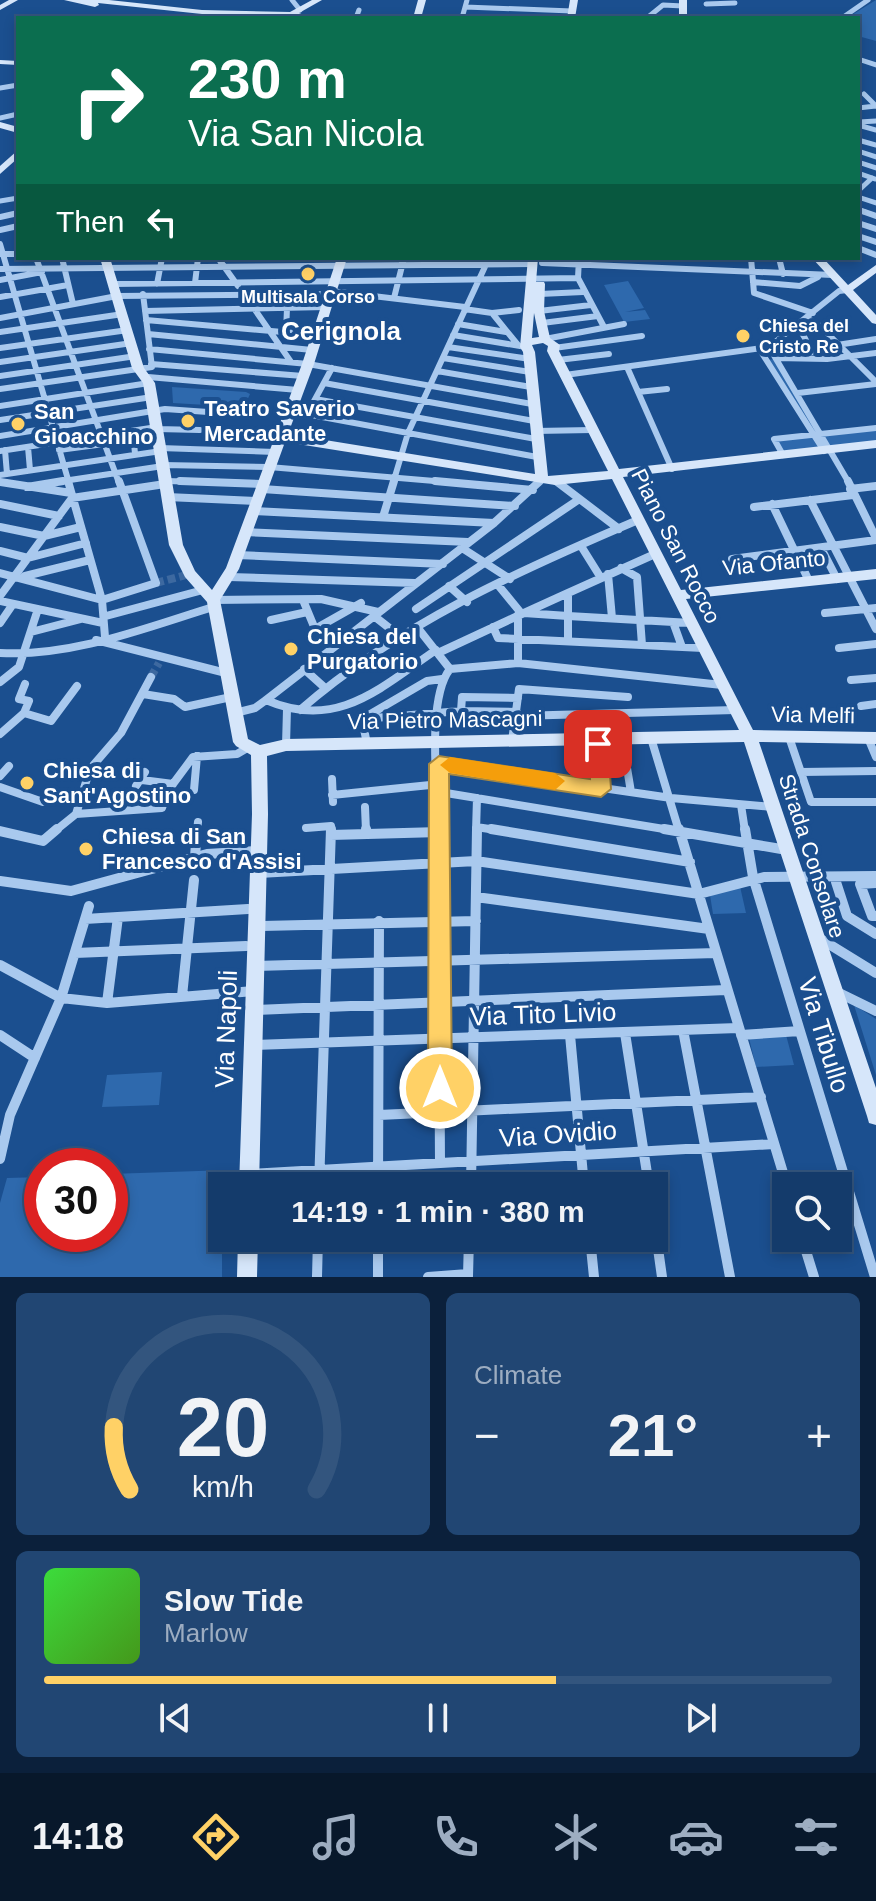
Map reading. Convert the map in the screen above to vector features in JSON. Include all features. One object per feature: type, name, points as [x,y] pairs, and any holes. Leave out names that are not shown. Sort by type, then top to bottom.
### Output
[{"type":"street","points":[[0,8],[13,0]]},
{"type":"street","points":[[68,0],[229,13],[296,12],[303,16]]},
{"type":"street","points":[[87,0],[229,13]]},
{"type":"street","points":[[292,0],[296,12]]},
{"type":"street","points":[[286,16],[318,0]]},
{"type":"street","points":[[463,16],[467,0]]},
{"type":"street","points":[[519,9],[521,0]]},
{"type":"street","points":[[465,7],[571,14],[574,0]]},
{"type":"street","points":[[845,16],[868,0]]},
{"type":"street","points":[[649,16],[663,5],[684,2]]},
{"type":"street","points":[[717,2],[722,11]]},
{"type":"street","points":[[706,4],[735,3]]},
{"type":"street","points":[[357,16],[359,10]]},
{"type":"street","points":[[860,108],[876,106],[864,94]]},
{"type":"street","points":[[860,191],[876,203]]},
{"type":"street","points":[[0,244],[4,269],[46,399],[102,600],[104,620],[101,639]]},
{"type":"street","points":[[0,573],[102,600],[156,583],[37,260]]},
{"type":"street","points":[[62,260],[73,304]]},
{"type":"street","points":[[157,284],[162,260]]},
{"type":"street","points":[[195,283],[198,260]]},
{"type":"street","points":[[219,260],[303,377]]},
{"type":"street","points":[[690,260],[690,269]]},
{"type":"street","points":[[751,260],[754,293],[810,315],[838,344],[872,371],[876,383],[798,393]]},
{"type":"street","points":[[780,260],[783,274]]},
{"type":"street","points":[[819,260],[875,318]]},
{"type":"street","points":[[4,269],[42,270],[107,263],[224,267],[295,262],[449,265],[488,261],[579,261],[833,275]]},
{"type":"street","points":[[383,517],[408,433],[488,261]]},
{"type":"street","points":[[538,261],[527,353],[537,457],[549,480],[619,529]]},
{"type":"street","points":[[579,261],[578,278],[607,341]]},
{"type":"street","points":[[1,654],[23,655],[101,639],[206,597],[229,577],[303,377],[341,262]]},
{"type":"street","points":[[394,298],[403,262]]},
{"type":"street","points":[[107,263],[135,355],[148,380],[176,545],[188,575],[206,597],[241,742],[254,749]]},
{"type":"street","points":[[565,375],[769,347],[839,291],[847,290],[876,269]]},
{"type":"street","points":[[0,280],[42,270]]},
{"type":"street","points":[[753,282],[800,286],[819,276]]},
{"type":"street","points":[[0,318],[117,296],[244,295],[332,289],[398,280],[578,278]]},
{"type":"street","points":[[536,279],[545,339]]},
{"type":"street","points":[[113,284],[235,283],[332,289],[492,313],[519,310]]},
{"type":"street","points":[[142,284],[151,364]]},
{"type":"street","points":[[0,297],[68,285]]},
{"type":"street","points":[[540,294],[583,292]]},
{"type":"street","points":[[540,317],[591,305]]},
{"type":"street","points":[[145,311],[326,307]]},
{"type":"street","points":[[286,332],[287,308]]},
{"type":"street","points":[[492,313],[527,353]]},
{"type":"street","points":[[0,332],[123,314]]},
{"type":"street","points":[[540,317],[598,316]]},
{"type":"street","points":[[146,320],[317,335]]},
{"type":"street","points":[[458,324],[507,333]]},
{"type":"street","points":[[443,358],[527,353],[545,339],[624,324]]},
{"type":"street","points":[[798,325],[816,360]]},
{"type":"street","points":[[0,348],[128,330]]},
{"type":"street","points":[[148,334],[312,350]]},
{"type":"street","points":[[453,335],[527,353]]},
{"type":"street","points":[[448,347],[542,355],[642,336]]},
{"type":"street","name":"Piano San Rocco","points":[[545,339],[555,353],[749,736]]},
{"type":"street","points":[[811,349],[876,339]]},
{"type":"street","points":[[769,347],[798,393],[818,434]]},
{"type":"street","points":[[149,349],[291,362]]},
{"type":"street","points":[[732,559],[876,539],[828,450],[760,350]]},
{"type":"street","points":[[0,362],[71,352],[135,355],[152,367],[151,364]]},
{"type":"street","points":[[555,353],[609,354]]},
{"type":"street","points":[[776,358],[816,360],[876,353]]},
{"type":"street","points":[[0,376],[135,355]]},
{"type":"street","points":[[0,389],[80,377],[135,355]]},
{"type":"street","points":[[151,364],[303,377]]},
{"type":"street","name":"Piano San Rocco","points":[[627,367],[672,469]]},
{"type":"street","points":[[307,414],[332,368]]},
{"type":"street","points":[[0,406],[148,380],[303,377],[332,368],[532,404]]},
{"type":"street","points":[[437,371],[531,387]]},
{"type":"street","points":[[324,383],[423,401],[535,430]]},
{"type":"street","points":[[638,392],[667,389]]},
{"type":"street","points":[[0,419],[152,397]]},
{"type":"street","points":[[315,399],[416,417],[535,430],[592,430]]},
{"type":"street","points":[[0,436],[154,411],[208,412]]},
{"type":"street","points":[[290,411],[537,457]]},
{"type":"street","points":[[200,430],[157,428],[103,440],[3,451],[3,475],[160,449],[275,452]]},
{"type":"street","points":[[783,455],[774,439],[876,428]]},
{"type":"street","points":[[133,431],[135,454]]},
{"type":"street","points":[[280,437],[549,480],[616,476],[876,444]]},
{"type":"street","points":[[28,447],[30,470]]},
{"type":"street","points":[[27,487],[163,465],[269,467],[534,490]]},
{"type":"street","points":[[143,694],[174,699],[185,707],[233,705],[255,708],[549,480]]},
{"type":"street","points":[[0,482],[72,496],[166,487],[259,496],[383,517],[494,523]]},
{"type":"street","points":[[754,507],[810,500],[876,486]]},
{"type":"street","points":[[166,487],[259,496],[389,498],[515,506]]},
{"type":"street","points":[[72,496],[28,558],[19,576],[0,598],[13,604],[81,619],[104,620],[206,597],[361,603],[402,638]]},
{"type":"street","points":[[416,609],[578,500]]},
{"type":"street","points":[[810,500],[834,546],[843,578]]},
{"type":"street","points":[[0,504],[58,517],[77,514]]},
{"type":"street","points":[[772,504],[809,581]]},
{"type":"street","points":[[300,710],[324,687],[417,627],[510,579],[638,520]]},
{"type":"street","points":[[0,527],[44,536],[81,527]]},
{"type":"street","points":[[245,532],[466,545],[510,579]]},
{"type":"street","points":[[0,551],[28,558],[86,543]]},
{"type":"street","points":[[581,546],[604,576],[612,618]]},
{"type":"street","points":[[821,548],[866,609],[876,629]]},
{"type":"street","points":[[266,700],[287,709],[315,714],[339,711],[437,651],[655,554]]},
{"type":"street","points":[[237,555],[443,564]]},
{"type":"street","points":[[19,576],[90,560]]},
{"type":"street","points":[[621,568],[637,577],[642,645]]},
{"type":"street","name":"Via Ofanto","points":[[676,595],[876,574]]},
{"type":"street","points":[[229,577],[416,583]]},
{"type":"street","points":[[498,585],[520,614],[518,663]]},
{"type":"street","points":[[449,586],[467,602]]},
{"type":"street","points":[[568,593],[568,641]]},
{"type":"street","points":[[303,600],[311,626],[320,629],[361,603]]},
{"type":"street","points":[[0,623],[13,604]]},
{"type":"street","points":[[825,613],[876,608]]},
{"type":"street","points":[[0,682],[19,667],[38,609]]},
{"type":"street","points":[[271,620],[307,612]]},
{"type":"street","points":[[520,614],[691,623]]},
{"type":"street","points":[[31,632],[79,622],[81,619]]},
{"type":"street","points":[[673,622],[682,647]]},
{"type":"street","points":[[417,627],[450,669]]},
{"type":"street","points":[[493,627],[498,638],[703,648]]},
{"type":"street","points":[[101,639],[160,661],[226,673]]},
{"type":"street","points":[[839,648],[876,644]]},
{"type":"street","points":[[440,1163],[440,788],[437,712],[442,679],[450,669],[518,663],[722,685]]},
{"type":"street","points":[[304,669],[324,687]]},
{"type":"street","points":[[0,831],[43,841],[76,814],[90,769],[121,733],[151,677]]},
{"type":"street","points":[[851,680],[876,678]]},
{"type":"street","points":[[362,719],[427,681],[442,679]]},
{"type":"street","points":[[0,734],[29,701],[19,699],[25,684]]},
{"type":"street","points":[[25,709],[51,721],[77,686]]},
{"type":"street","points":[[461,711],[462,697],[518,693],[628,697]]},
{"type":"street","points":[[512,741],[518,693]]},
{"type":"street","points":[[861,706],[876,704]]},
{"type":"street","points":[[286,745],[287,709]]},
{"type":"street","points":[[362,719],[461,711],[517,714],[735,710]]},
{"type":"street","points":[[362,719],[367,744]]},
{"type":"street","name":"Via Pietro Mascagni","points":[[254,749],[286,745],[749,736]]},
{"type":"street","name":"Via Melfi","points":[[749,736],[872,738]]},
{"type":"street","name":"Strada Consolare","points":[[749,736],[872,1095],[876,1116]]},
{"type":"street","points":[[789,737],[811,802],[876,802]]},
{"type":"street","points":[[651,738],[783,1172]]},
{"type":"street","points":[[872,738],[876,757]]},
{"type":"street","points":[[598,744],[601,789]]},
{"type":"street","points":[[623,744],[631,792]]},
{"type":"street","points":[[76,814],[146,812],[162,808],[168,783],[200,756],[237,754],[254,749]]},
{"type":"street","name":"Via Napoli","points":[[250,1172],[260,814],[254,749]]},
{"type":"street","points":[[194,790],[200,756]]},
{"type":"street","points":[[439,764],[601,789],[772,807]]},
{"type":"street","points":[[0,776],[9,766]]},
{"type":"street","points":[[801,772],[876,771]]},
{"type":"street","points":[[141,779],[168,783]]},
{"type":"street","points":[[332,779],[332,799],[440,788],[477,798],[787,850]]},
{"type":"street","points":[[0,787],[43,802]]},
{"type":"street","points":[[471,1172],[477,798]]},
{"type":"street","name":"Via Tibullo","points":[[741,805],[745,844],[753,877],[875,1277]]},
{"type":"street","points":[[365,807],[366,834]]},
{"type":"street","points":[[195,857],[198,822]]},
{"type":"street","points":[[476,827],[690,862]]},
{"type":"street","points":[[306,828],[366,834],[440,832]]},
{"type":"street","points":[[320,1172],[331,830]]},
{"type":"street","points":[[0,881],[71,891],[195,857],[259,851]]},
{"type":"street","points":[[258,873],[476,861],[699,894],[719,884],[753,877],[795,875],[874,879]]},
{"type":"street","points":[[874,879],[860,884],[872,916],[876,916]]},
{"type":"street","points":[[182,996],[194,880]]},
{"type":"street","points":[[836,882],[847,916],[876,934]]},
{"type":"street","points":[[476,897],[709,929]]},
{"type":"street","points":[[0,1159],[5,1111],[35,1058],[61,998],[89,906]]},
{"type":"street","points":[[85,919],[248,909]]},
{"type":"street","points":[[107,1003],[118,917]]},
{"type":"street","points":[[378,1172],[379,921]]},
{"type":"street","points":[[262,926],[476,921]]},
{"type":"street","points":[[816,936],[876,973]]},
{"type":"street","points":[[75,953],[246,946]]},
{"type":"street","points":[[255,966],[716,953]]},
{"type":"street","points":[[0,965],[61,998],[107,1003],[255,991]]},
{"type":"street","points":[[254,1010],[726,990]]},
{"type":"street","points":[[834,990],[876,1011]]},
{"type":"street","points":[[683,1030],[730,1277]]},
{"type":"street","name":"Via Tito Livio","points":[[253,1045],[683,1030],[800,1031]]},
{"type":"street","points":[[625,1033],[647,1172]]},
{"type":"street","points":[[0,1035],[35,1058]]},
{"type":"street","points":[[570,1035],[579,1106],[583,1172]]},
{"type":"street","points":[[379,1115],[761,1097]]},
{"type":"street","name":"Via Ovidio","points":[[301,1172],[774,1144]]},
{"type":"street","points":[[247,1277],[248,1252]]},
{"type":"street","points":[[317,1277],[318,1252]]},
{"type":"street","points":[[378,1252],[378,1277]]},
{"type":"street","points":[[428,1277],[468,1275],[469,1252]]},
{"type":"street","points":[[591,1252],[594,1277]]},
{"type":"street","points":[[658,1252],[662,1277]]},
{"type":"street","points":[[806,1252],[814,1277]]},
{"type":"shaded area","points":[[876,0],[876,41],[860,37],[860,16],[850,16]]},
{"type":"shaded area","points":[[628,281],[644,308],[625,312],[645,310],[650,319],[624,322],[604,285]]},
{"type":"shaded area","points":[[776,359],[822,433],[876,428],[876,444],[783,455],[774,439],[813,435],[766,360]]},
{"type":"shaded area","points":[[172,387],[250,394],[245,405],[240,407],[173,403]]},
{"type":"shaded area","points":[[739,882],[746,913],[713,914],[710,895]]},
{"type":"shaded area","points":[[854,1005],[876,1019],[876,1075]]},
{"type":"shaded area","points":[[786,1035],[794,1065],[756,1067],[749,1038]]},
{"type":"shaded area","points":[[162,1072],[159,1105],[102,1107],[107,1075]]},
{"type":"shaded area","points":[[228,1170],[208,1172],[208,1252],[222,1252],[222,1277],[0,1277],[0,1203],[7,1178],[24,1178],[24,1252],[128,1252],[128,1173]]},
{"type":"tunnel","points":[[156,583],[186,575]]},
{"type":"tunnel","points":[[151,677],[159,663]]},
{"type":"slow traffic","points":[[450,765],[555,781]]},
{"type":"place","name":"Multisala Corso","points":[[308,274]]},
{"type":"place","name":"Chiesa del Cristo Re","points":[[743,336]]},
{"type":"place","name":"Teatro Saverio Mercadante","points":[[188,421]]},
{"type":"place","name":"San Gioacchino","points":[[18,424]]},
{"type":"place","name":"Chiesa del Purgatorio","points":[[291,649]]},
{"type":"place","name":"Chiesa di Sant'Agostino","points":[[27,783]]},
{"type":"place","name":"Chiesa di San Francesco d'Assisi","points":[[86,849]]},
{"type":"district","name":"Cerignola","points":[[341,331]]},
{"type":"route","points":[[440,1088],[439,764],[601,789],[598,744]]}]
